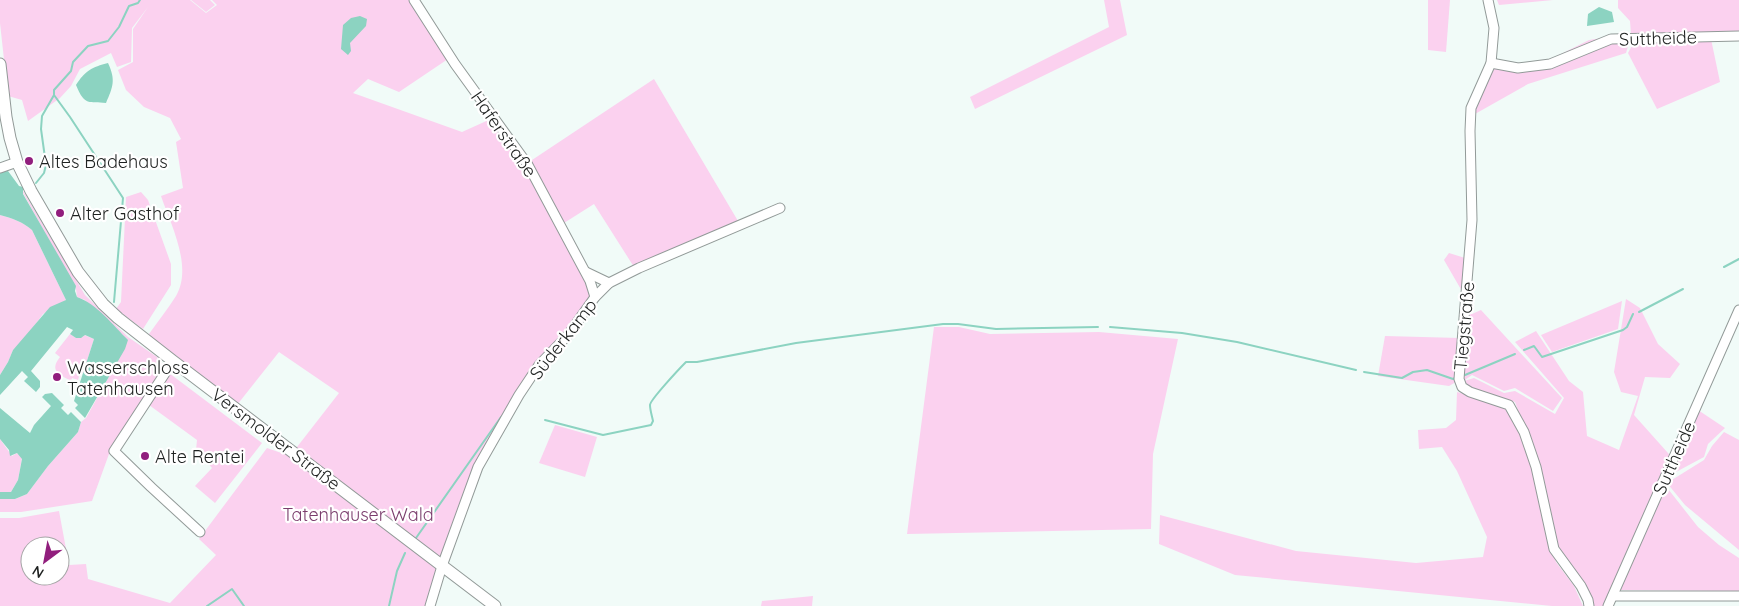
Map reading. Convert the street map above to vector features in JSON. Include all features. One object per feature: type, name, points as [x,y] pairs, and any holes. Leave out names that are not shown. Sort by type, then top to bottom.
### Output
[{"type":"main road","name":"Versmolder Straße","points":[[0,64],[6,117],[17,162],[49,223],[89,288],[118,318],[495,606]]},
{"type":"street","name":"Haferstraße","points":[[414,0],[455,64],[528,165],[586,272],[595,297]]},
{"type":"street","name":"Tiegstraße","points":[[1488,0],[1494,28],[1491,63],[1472,108],[1470,131],[1472,220],[1459,379],[1462,387],[1470,392],[1510,404],[1524,432],[1536,467],[1554,549],[1581,586],[1589,606]]},
{"type":"street","name":"Suttheide","points":[[1491,63],[1518,68],[1550,64],[1611,39],[1739,36]]},
{"type":"street","points":[[0,168],[17,162]]},
{"type":"street","name":"Süderkamp","points":[[430,606],[442,566],[478,467],[539,365],[568,335],[595,297],[609,283],[682,248],[780,208]]},
{"type":"street","points":[[586,272],[609,283]]},
{"type":"street","name":"Suttheide","points":[[1608,606],[1739,310]]},
{"type":"street","points":[[173,361],[114,451],[200,532]]},
{"type":"street","points":[[1613,596],[1739,596]]},
{"type":"green space","name":"Tatenhauser Wald","points":[[0,0],[190,0],[206,13],[217,5],[212,0],[410,0],[448,59],[399,92],[368,79],[353,93],[462,132],[493,118],[528,174],[576,264],[585,276],[590,298],[565,335],[512,401],[443,555],[438,557],[435,565],[437,571],[426,606],[0,606],[0,518],[19,518],[59,511],[64,536],[20,536],[20,586],[70,586],[70,565],[86,564],[88,579],[170,603],[216,555],[199,539],[267,448],[290,456],[339,393],[279,352],[237,405],[149,334],[170,306],[181,285],[182,272],[179,246],[161,196],[183,188],[176,142],[181,139],[170,118],[144,107],[126,90],[118,70],[133,62],[133,29],[148,7],[132,28],[131,62],[117,67],[111,53],[80,69],[71,86],[60,98],[28,121],[22,100],[8,96],[0,23]]},
{"type":"green space","points":[[191,0],[210,0],[215,5],[206,12]]},
{"type":"green space","points":[[1104,0],[1120,0],[1127,35],[975,109],[970,97],[1109,27]]},
{"type":"green space","points":[[1428,0],[1450,0],[1446,52],[1428,50]]},
{"type":"green space","points":[[1497,0],[1553,0],[1499,5]]},
{"type":"green space","points":[[1618,0],[1739,0],[1739,32],[1631,35],[1630,21],[1618,8]]},
{"type":"green space","points":[[1629,34],[1626,53],[1528,84],[1475,114],[1477,103],[1495,66],[1543,63],[1589,40]]},
{"type":"green space","points":[[1711,39],[1720,82],[1657,109],[1628,53],[1634,42]]},
{"type":"green space","points":[[654,79],[738,221],[634,267],[594,204],[564,223],[529,162]]},
{"type":"green space","points":[[23,191],[85,295],[128,337],[157,357],[165,367],[109,454],[92,501],[21,512],[0,512],[0,499],[15,499],[27,494],[48,466],[78,432],[81,422],[86,418],[117,362],[85,300],[77,297],[76,289]]},
{"type":"green space","points":[[141,192],[148,200],[171,264],[171,285],[143,329],[116,309],[121,302],[126,197]]},
{"type":"green space","points":[[0,215],[9,217],[32,230],[66,300],[43,314],[27,336],[13,350],[0,375]]},
{"type":"green space","points":[[1449,253],[1465,258],[1463,284],[1474,312],[1444,260]]},
{"type":"green space","points":[[1626,299],[1640,308],[1658,344],[1680,364],[1670,378],[1645,377],[1634,415],[1676,462],[1698,410],[1725,428],[1708,444],[1704,457],[1661,480],[1698,527],[1719,545],[1739,558],[1739,591],[1615,590],[1607,606],[1590,606],[1560,559],[1538,466],[1515,402],[1472,389],[1464,381],[1474,378],[1504,393],[1515,391],[1555,414],[1564,398],[1515,342],[1536,331],[1569,381],[1583,392],[1587,436],[1619,450],[1638,396],[1621,392],[1614,372]]},
{"type":"green space","points":[[1622,301],[1618,329],[1552,352],[1541,335]]},
{"type":"green space","points":[[1467,305],[1472,314],[1481,310],[1562,398],[1553,411],[1515,388],[1504,391],[1472,375],[1465,380],[1462,368]]},
{"type":"green space","points":[[934,327],[959,327],[990,334],[1099,332],[1178,339],[1153,454],[1151,529],[907,534]]},
{"type":"green space","points":[[70,334],[76,338],[83,337],[84,335],[94,339],[83,373],[80,373],[78,380],[72,378],[71,381],[55,369],[60,357],[55,353]]},
{"type":"green space","points":[[1385,336],[1460,338],[1456,382],[1449,386],[1378,376]]},
{"type":"green space","points":[[169,373],[262,443],[215,503],[195,486],[212,468],[196,450],[197,440],[149,405]]},
{"type":"green space","points":[[1457,392],[1508,406],[1522,434],[1534,467],[1556,562],[1574,586],[1583,606],[1552,606],[1235,575],[1159,544],[1160,515],[1296,551],[1416,563],[1483,557],[1487,537],[1457,471],[1442,447],[1419,449],[1418,430],[1446,428],[1456,420]]},
{"type":"green space","points":[[555,425],[597,437],[585,477],[539,463]]},
{"type":"green space","points":[[1724,432],[1739,440],[1739,550],[1685,505],[1667,483],[1704,460],[1712,446]]},
{"type":"green space","points":[[0,439],[12,456],[17,453],[22,458],[18,480],[11,492],[0,492]]},
{"type":"green space","points":[[813,596],[812,606],[761,606],[762,601]]},
{"type":"shaded area","points":[[1599,7],[1612,12],[1614,22],[1587,26],[1588,14]]},
{"type":"shaded area","points":[[360,16],[367,19],[366,26],[350,43],[351,51],[348,55],[341,49],[343,25],[351,18]]},
{"type":"shaded area","points":[[108,63],[113,83],[106,103],[85,100],[76,85],[89,70]]},
{"type":"shaded area","points":[[8,171],[19,186],[23,187],[23,194],[76,286],[77,297],[98,310],[128,340],[125,349],[85,418],[75,408],[78,405],[74,401],[94,339],[85,335],[81,338],[76,338],[70,334],[73,330],[67,327],[31,371],[40,381],[40,387],[36,392],[24,381],[28,377],[22,371],[0,395],[0,375],[13,350],[50,307],[66,300],[32,230],[9,217],[0,215],[0,172]]},
{"type":"shaded area","points":[[52,393],[64,405],[61,408],[68,415],[71,412],[81,422],[78,432],[48,466],[27,494],[15,499],[0,499],[0,492],[11,492],[18,480],[22,459],[17,453],[10,456],[9,450],[0,439],[0,408],[30,433],[34,425],[51,406],[42,397],[45,394]]},
{"type":"waterway","points":[[36,183],[44,173],[46,165],[41,129],[42,116],[54,95],[54,90],[71,71],[73,62],[88,46],[108,41],[119,27],[129,6],[138,3],[140,0]]},
{"type":"waterway","points":[[54,95],[123,198],[114,302]]},
{"type":"waterway","points":[[1724,267],[1739,259]]},
{"type":"waterway","points":[[1639,312],[1683,289]]},
{"type":"waterway","points":[[1524,350],[1534,346],[1542,357],[1623,330],[1627,327],[1633,314]]},
{"type":"waterway","points":[[545,420],[603,435],[651,425],[653,421],[650,407],[651,402],[686,362],[697,362],[796,343],[943,324],[996,329],[1098,327]]},
{"type":"waterway","points":[[1110,327],[1182,333],[1237,342],[1356,370]]},
{"type":"waterway","points":[[1465,375],[1515,354]]},
{"type":"waterway","points":[[1364,372],[1402,378],[1413,372],[1427,370],[1453,379],[1455,378]]},
{"type":"waterway","points":[[416,538],[501,417]]},
{"type":"waterway","points":[[389,606],[397,571],[405,553]]},
{"type":"waterway","points":[[207,606],[232,589],[244,606]]},
{"type":"place","name":"Altes Badehaus","points":[[29,161]]},
{"type":"place","name":"Alter Gasthof","points":[[60,213]]},
{"type":"place","name":"Wasserschloss Tatenhausen","points":[[57,377]]},
{"type":"place","name":"Alte Rentei","points":[[145,456]]}]
